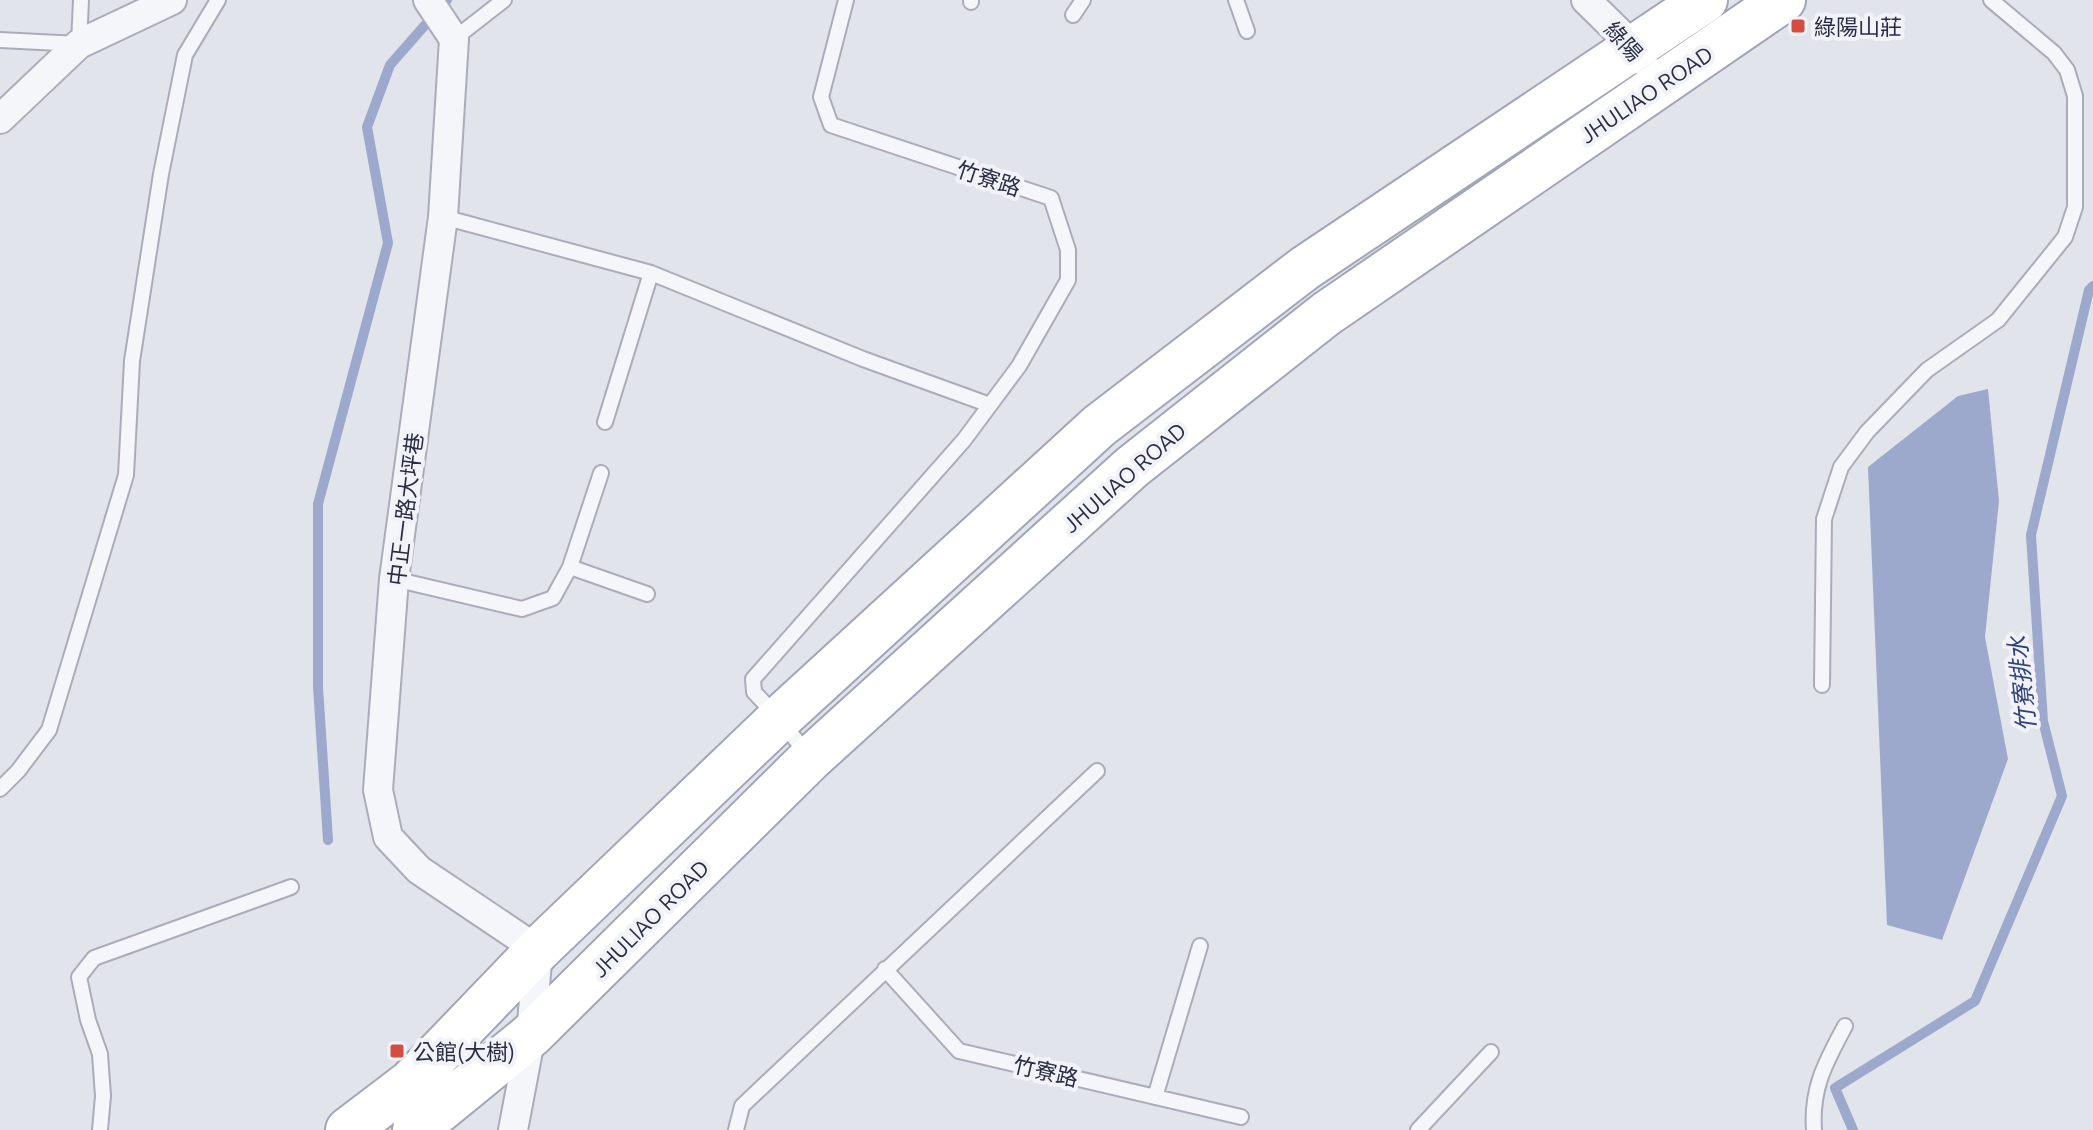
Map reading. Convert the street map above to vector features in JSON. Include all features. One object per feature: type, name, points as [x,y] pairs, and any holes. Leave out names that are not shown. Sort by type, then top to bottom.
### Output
[{"type":"main road","name":"JHULIAO ROAD","points":[[348,1130],[411,1082],[538,950],[779,719],[1099,426],[1305,268],[1705,0]]},
{"type":"main road","name":"JHULIAO ROAD","points":[[415,1130],[531,1035],[810,759],[1132,467],[1326,314],[1783,0]]},
{"type":"street","points":[[0,119],[79,44],[172,0]]},
{"type":"street","points":[[428,0],[454,39]]},
{"type":"street","name":"綠陽","points":[[1586,0],[1635,48],[1659,85]]},
{"type":"street","name":"中正一路大坪巷","points":[[454,39],[443,217],[394,579],[378,790],[388,837],[419,870],[538,950]]},
{"type":"street","points":[[513,1130],[531,1035],[538,950]]},
{"type":"lane","points":[[0,40],[79,44],[81,0]]},
{"type":"lane","points":[[0,789],[49,730],[126,475],[132,361],[161,174],[185,55],[218,0]]},
{"type":"lane","points":[[454,39],[504,0]]},
{"type":"lane","name":"竹寮路","points":[[810,759],[754,692],[753,679],[964,440],[1019,366],[1068,280],[1068,250],[1051,198],[831,125],[821,97],[846,0]]},
{"type":"lane","points":[[1073,15],[1083,0]]},
{"type":"lane","points":[[1236,0],[1247,31]]},
{"type":"lane","points":[[1822,685],[1824,519],[1841,467],[1867,432],[1927,370],[1998,320],[2065,237],[2075,207],[2075,96],[2067,70],[2054,53],[1991,0]]},
{"type":"lane","points":[[443,217],[651,273],[863,359],[990,405]]},
{"type":"lane","points":[[605,422],[651,273]]},
{"type":"lane","points":[[394,579],[522,609],[553,598],[570,567],[601,473]]},
{"type":"lane","points":[[570,567],[647,594]]},
{"type":"lane","points":[[736,1130],[742,1106],[1097,771]]},
{"type":"lane","points":[[100,1130],[103,1096],[100,1054],[88,1020],[79,977],[94,958],[291,887]]},
{"type":"lane","points":[[1155,1097],[1200,946]]},
{"type":"lane","name":"竹寮路","points":[[885,969],[959,1051],[1241,1117]]},
{"type":"lane","points":[[1814,1130],[1812,1108],[1818,1079],[1845,1026]]},
{"type":"lane","points":[[1418,1130],[1491,1052]]},
{"type":"water","points":[[1988,389],[1999,501],[1985,637],[2008,759],[1942,940],[1887,925],[1868,467],[1958,396]]},
{"type":"waterway","points":[[328,840],[318,687],[318,504],[388,243],[367,127],[390,65],[447,0]]},
{"type":"waterway","name":"竹寮排水","points":[[1853,1130],[1835,1088],[1975,1001],[2062,796],[2043,721],[2031,535],[2089,290],[2093,286]]},
{"type":"place","name":"綠陽山莊","points":[[1798,26]]},
{"type":"place","name":"公館(大樹)","points":[[397,1051]]}]
